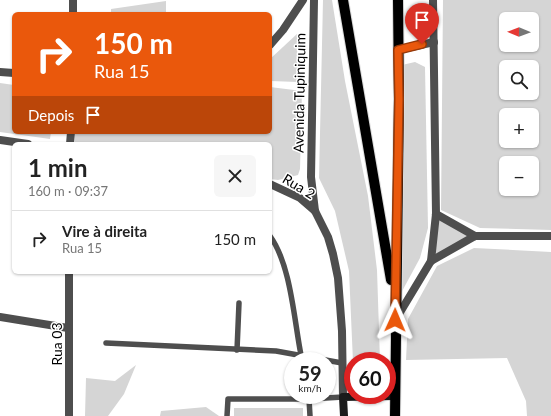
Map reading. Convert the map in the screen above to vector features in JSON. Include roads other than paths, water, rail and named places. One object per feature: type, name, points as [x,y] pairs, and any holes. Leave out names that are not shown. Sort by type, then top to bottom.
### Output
[{"type":"main road","points":[[343,0],[396,306]]},
{"type":"main road","points":[[395,352],[399,99],[398,0]]},
{"type":"main road","points":[[395,404],[395,416]]},
{"type":"street","points":[[73,0],[73,12]]},
{"type":"street","points":[[272,42],[283,30],[304,0]]},
{"type":"street","name":"Avenida Tupiniquim","points":[[314,0],[312,177],[314,211],[328,237],[334,254],[338,278],[343,397]]},
{"type":"street","points":[[395,320],[431,261],[436,214],[433,0]]},
{"type":"street","points":[[398,50],[434,42]]},
{"type":"street","points":[[0,72],[12,73]]},
{"type":"street","points":[[0,140],[14,142]]},
{"type":"street","name":"Rua 2","points":[[272,185],[300,198],[314,211]]},
{"type":"street","points":[[436,214],[475,236],[551,236]]},
{"type":"street","points":[[431,261],[475,236]]},
{"type":"street","name":"Rua 03","points":[[69,274],[69,416]]},
{"type":"street","points":[[0,317],[68,328]]},
{"type":"street","points":[[343,397],[344,416]]},
{"type":"lane","points":[[272,239],[281,255],[288,283],[300,352]]},
{"type":"lane","points":[[237,350],[239,303]]},
{"type":"lane","points":[[106,343],[284,352]]},
{"type":"lane","points":[[336,362],[342,363]]},
{"type":"lane","points":[[336,397],[343,397]]},
{"type":"lane","points":[[226,416],[228,399],[284,399]]},
{"type":"lane","points":[[309,404],[310,416]]}]
